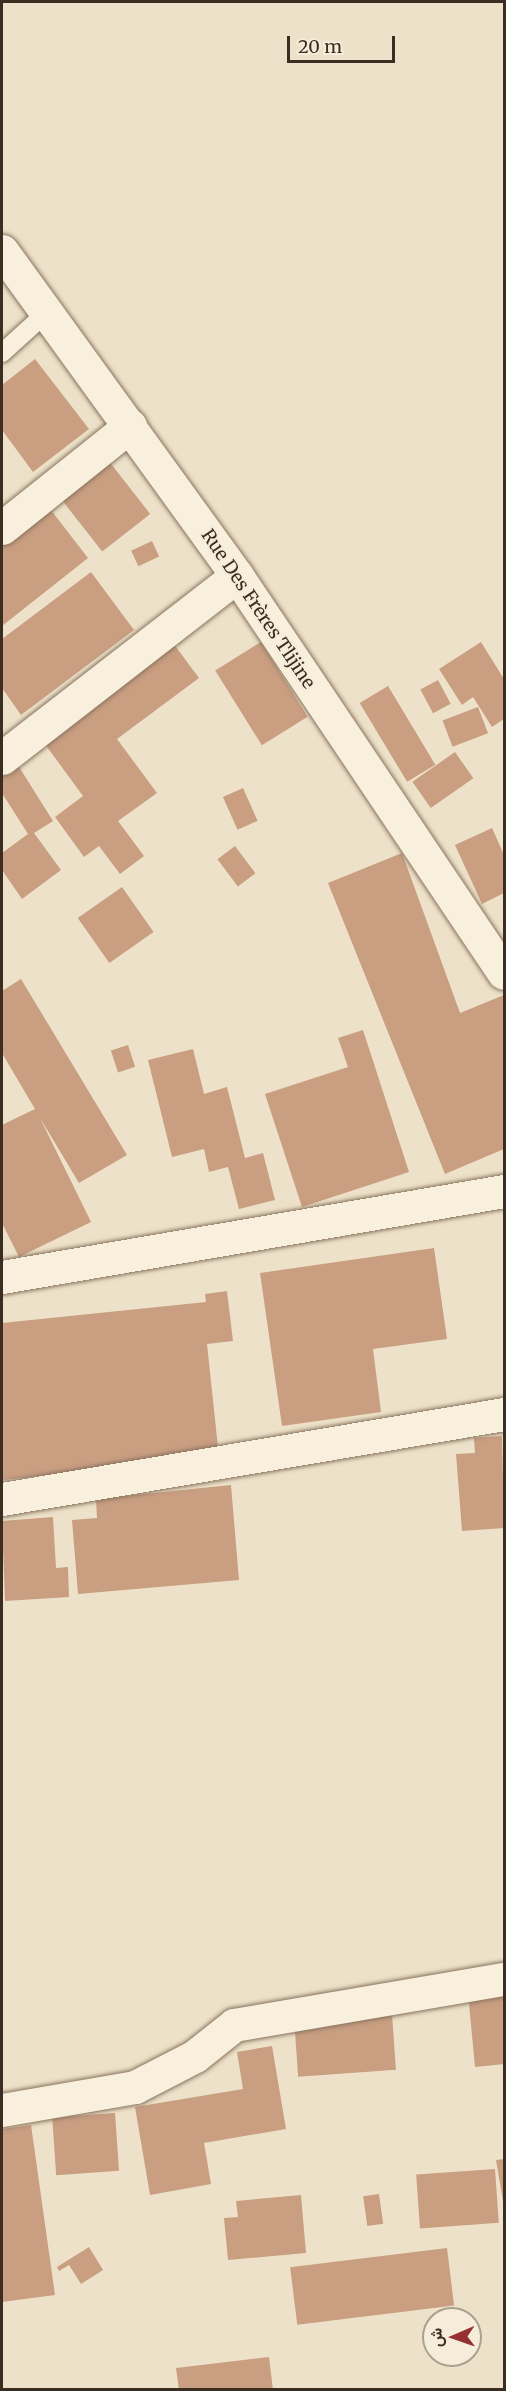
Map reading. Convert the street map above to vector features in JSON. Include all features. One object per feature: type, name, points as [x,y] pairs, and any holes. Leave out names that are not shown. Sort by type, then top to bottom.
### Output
[{"type":"street","name":"Rue Des Frères Tlijine","points":[[2,251],[45,314],[130,426],[237,576],[504,973]]},
{"type":"street","points":[[2,528],[130,426]]},
{"type":"street","points":[[2,758],[237,576]]},
{"type":"street","points":[[2,1277],[504,1191]]},
{"type":"street","points":[[2,1499],[504,1414]]},
{"type":"street","points":[[2,2110],[135,2087],[195,2056],[234,2025],[504,1979]]},
{"type":"lane","points":[[2,352],[45,314]]},
{"type":"building","points":[[35,359],[89,429],[33,472],[2,430],[2,385]]},
{"type":"building","points":[[101,451],[150,514],[102,552],[53,489]]},
{"type":"building","points":[[47,505],[88,558],[2,626],[2,540]]},
{"type":"building","points":[[152,541],[159,556],[138,566],[131,551]]},
{"type":"building","points":[[91,572],[134,630],[21,715],[2,688],[2,639]]},
{"type":"building","points":[[170,639],[199,678],[117,739],[157,793],[118,821],[144,856],[120,874],[99,846],[84,857],[55,817],[83,796],[39,736]]},
{"type":"building","points":[[261,642],[308,717],[262,745],[215,671]]},
{"type":"building","points":[[481,642],[504,679],[504,719],[492,727],[473,697],[462,705],[439,669]]},
{"type":"building","points":[[438,680],[451,704],[433,713],[420,689]]},
{"type":"building","points":[[388,686],[435,765],[407,782],[360,703]]},
{"type":"building","points":[[478,707],[488,733],[453,747],[443,721]]},
{"type":"building","points":[[455,752],[473,778],[431,808],[412,782]]},
{"type":"building","points":[[16,762],[53,821],[34,833],[61,870],[22,899],[2,870],[2,853],[28,834],[2,793],[2,772]]},
{"type":"building","points":[[243,788],[258,821],[238,830],[223,797]]},
{"type":"building","points":[[492,828],[504,855],[504,893],[482,904],[455,845]]},
{"type":"building","points":[[235,846],[255,873],[238,886],[217,859]]},
{"type":"building","points":[[402,853],[460,1013],[504,995],[504,1149],[445,1174],[328,883]]},
{"type":"building","points":[[122,887],[154,932],[109,963],[78,918]]},
{"type":"building","points":[[21,979],[127,1155],[79,1183],[40,1118],[91,1222],[19,1257],[2,1223],[2,1125],[35,1109],[2,1053],[2,991]]},
{"type":"building","points":[[363,1030],[409,1172],[302,1207],[265,1094],[348,1067],[338,1038]]},
{"type":"building","points":[[128,1045],[135,1067],[118,1072],[111,1051]]},
{"type":"building","points":[[193,1049],[204,1094],[227,1087],[245,1158],[263,1153],[275,1200],[239,1209],[228,1167],[209,1172],[204,1149],[172,1157],[148,1060]]},
{"type":"building","points":[[434,1248],[447,1339],[373,1349],[381,1412],[282,1426],[260,1273]]},
{"type":"building","points":[[227,1291],[233,1341],[207,1344],[219,1457],[2,1480],[2,1323],[206,1302],[205,1294]]},
{"type":"building","points":[[502,1436],[504,1528],[462,1531],[456,1454],[475,1453],[474,1438]]},
{"type":"building","points":[[231,1485],[239,1580],[78,1594],[72,1520],[97,1518],[96,1499]]},
{"type":"building","points":[[53,1517],[56,1568],[68,1567],[69,1597],[5,1601],[2,1521]]},
{"type":"building","points":[[504,1989],[504,2064],[475,2067],[468,1993]]},
{"type":"building","points":[[392,2014],[396,2070],[298,2077],[294,2021]]},
{"type":"building","points":[[272,2046],[286,2129],[204,2143],[211,2184],[150,2195],[135,2107],[243,2089],[237,2052]]},
{"type":"building","points":[[115,2113],[119,2171],[56,2175],[52,2117]]},
{"type":"building","points":[[31,2125],[55,2295],[2,2302],[2,2129]]},
{"type":"building","points":[[504,2159],[504,2201],[503,2201],[496,2160]]},
{"type":"building","points":[[495,2169],[499,2223],[420,2228],[416,2175]]},
{"type":"building","points":[[379,2194],[383,2224],[367,2226],[363,2196]]},
{"type":"building","points":[[301,2195],[306,2253],[228,2260],[224,2218],[238,2217],[236,2201]]},
{"type":"building","points":[[89,2247],[103,2270],[81,2284],[69,2265],[59,2271],[57,2267]]},
{"type":"building","points":[[447,2248],[454,2306],[422,2307],[422,2310],[297,2325],[290,2267]]},
{"type":"building","points":[[269,2357],[273,2390],[179,2390],[176,2368]]}]
